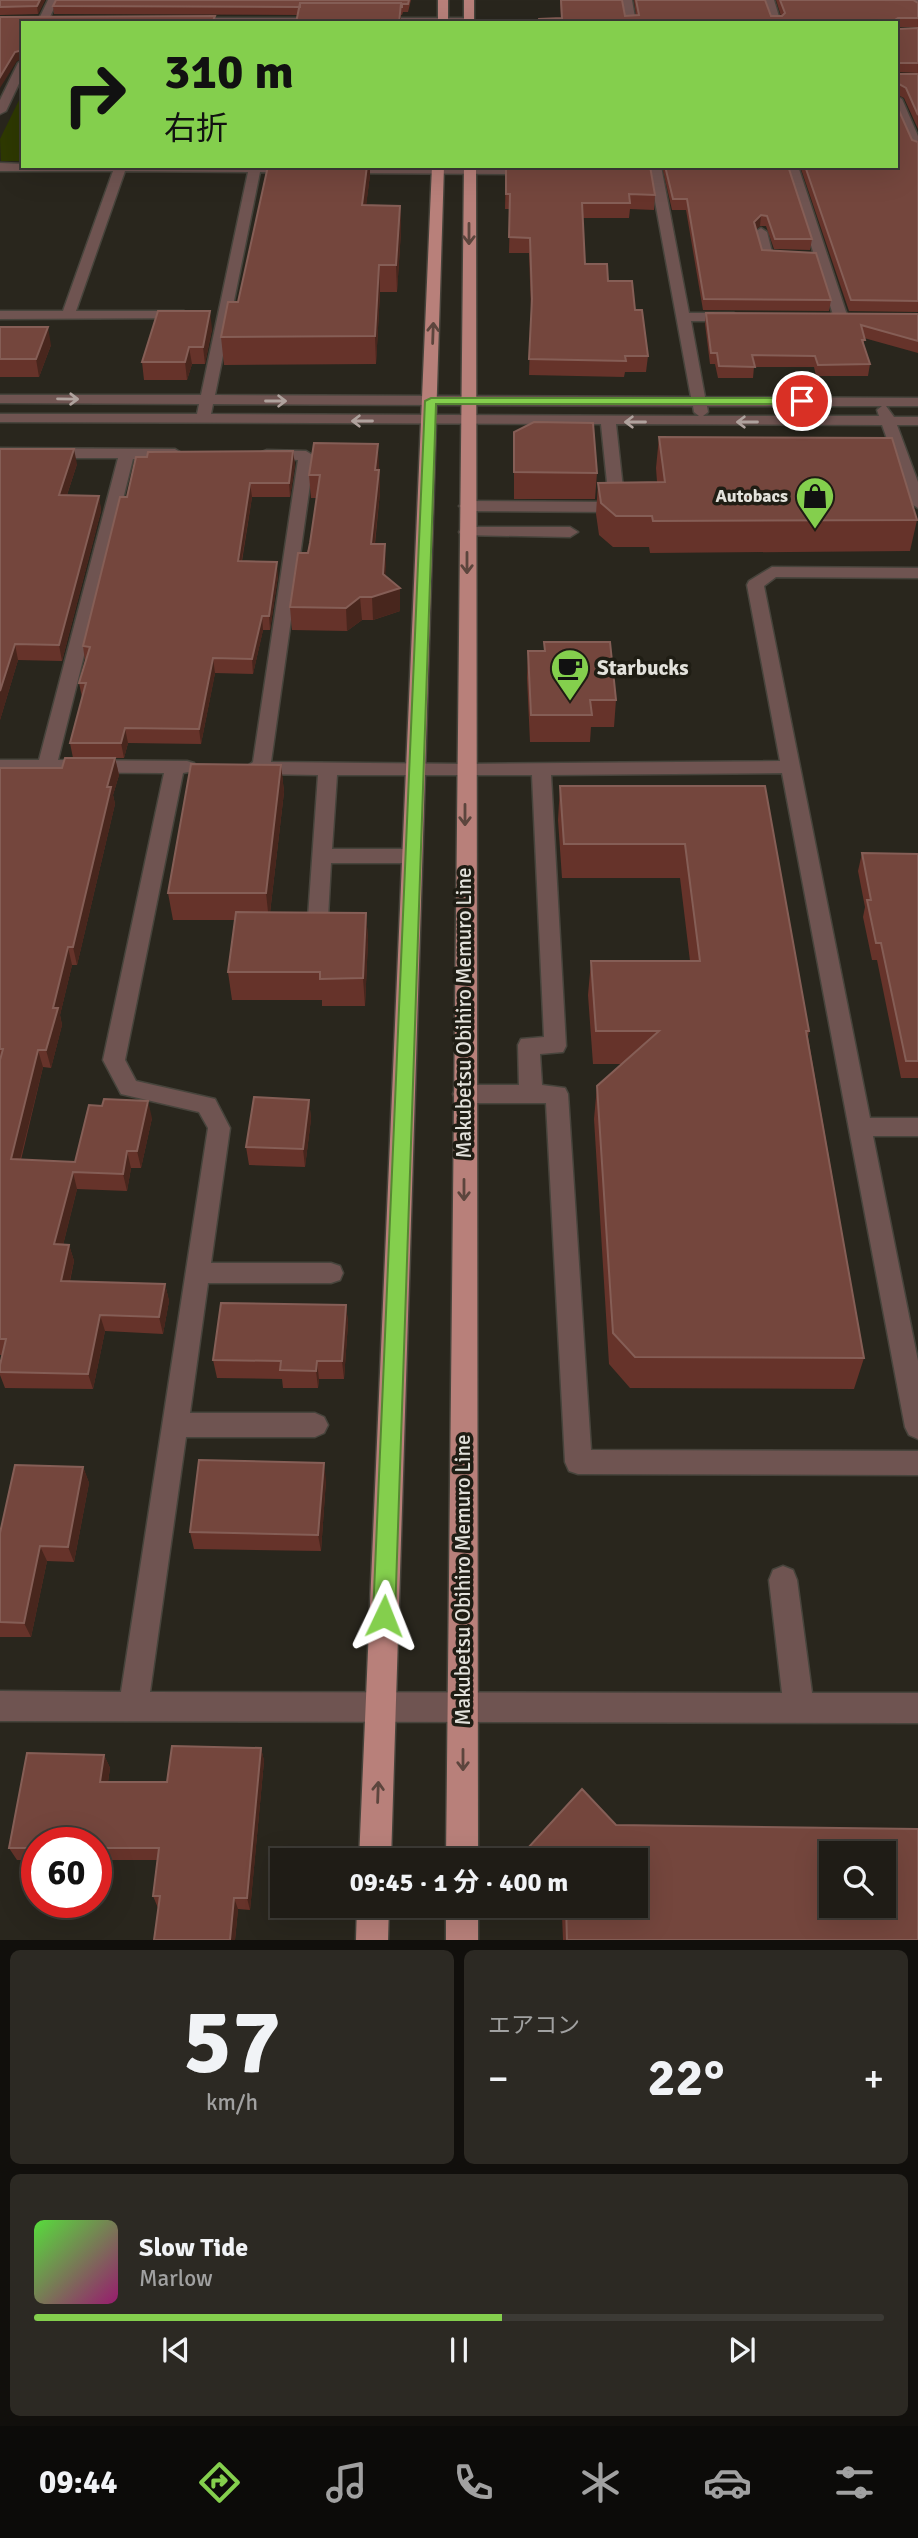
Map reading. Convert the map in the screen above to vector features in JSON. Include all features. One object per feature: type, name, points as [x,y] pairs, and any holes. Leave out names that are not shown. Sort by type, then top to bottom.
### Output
[{"type":"main road","points":[[443,0],[443,21]]},
{"type":"main road","points":[[469,21],[470,0]]},
{"type":"main road","points":[[375,1848],[438,168]]},
{"type":"main road","name":"Makubetsu Obihiro Memuro Line","points":[[463,1848],[465,770],[470,168]]},
{"type":"main road","points":[[372,1940],[373,1918]]},
{"type":"main road","points":[[462,1918],[462,1940]]},
{"type":"street","points":[[39,21],[53,0]]},
{"type":"street","points":[[627,0],[631,21]]},
{"type":"street","points":[[769,0],[775,21]]},
{"type":"street","points":[[915,0],[918,7]]},
{"type":"street","points":[[39,21],[56,20]]},
{"type":"street","points":[[0,111],[18,82]]},
{"type":"street","points":[[898,104],[918,149]]},
{"type":"street","points":[[0,167],[21,167]]},
{"type":"street","points":[[68,315],[120,168]]},
{"type":"street","points":[[202,420],[208,401],[212,315],[255,168],[307,169]]},
{"type":"street","points":[[603,170],[656,168],[703,422]]},
{"type":"street","points":[[793,168],[841,318]]},
{"type":"street","points":[[333,169],[550,170]]},
{"type":"street","points":[[761,232],[767,256],[822,257]]},
{"type":"street","points":[[0,314],[212,315]]},
{"type":"street","points":[[682,317],[748,318]]},
{"type":"street","points":[[0,399],[208,401],[469,411],[608,422],[918,421]]},
{"type":"street","points":[[0,418],[202,420],[699,401],[918,402]]},
{"type":"street","points":[[880,401],[911,463],[918,503]]},
{"type":"street","points":[[467,506],[617,507],[608,422]]},
{"type":"street","points":[[0,453],[196,454]]},
{"type":"street","points":[[47,766],[127,454]]},
{"type":"street","points":[[251,455],[306,456],[261,768]]},
{"type":"street","points":[[467,532],[570,533]]},
{"type":"street","points":[[917,1412],[755,585],[772,572],[918,573]]},
{"type":"street","points":[[0,766],[212,768]]},
{"type":"street","points":[[133,1707],[219,1128],[207,1105],[130,1088],[114,1060],[175,767]]},
{"type":"street","points":[[236,768],[465,770],[791,767]]},
{"type":"street","points":[[318,917],[328,768]]},
{"type":"street","points":[[531,1094],[529,1045],[555,1046],[541,769]]},
{"type":"street","points":[[322,856],[411,856]]},
{"type":"street","points":[[464,1094],[557,1094],[578,1461],[918,1463]]},
{"type":"street","points":[[860,1127],[918,1127]]},
{"type":"street","points":[[198,1273],[331,1273]]},
{"type":"street","points":[[175,1425],[316,1425]]},
{"type":"street","points":[[783,1580],[799,1708]]},
{"type":"street","points":[[0,1706],[918,1708]]},
{"type":"green space","points":[[21,96],[21,161],[1,161],[0,139]]},
{"type":"building","points":[[0,0],[40,0],[37,6],[0,7]]},
{"type":"building","points":[[56,0],[409,0],[408,4],[402,4],[402,7],[401,3],[300,3],[300,7],[53,6]]},
{"type":"building","points":[[561,0],[622,0],[625,16],[639,15],[636,0],[765,0],[771,16],[782,16],[785,13],[780,0],[913,0],[918,3],[918,18],[898,18],[895,21],[538,21],[562,18]]},
{"type":"building","points":[[300,3],[401,3],[399,21],[296,21]]},
{"type":"building","points":[[215,16],[213,21],[21,21],[21,50],[15,52],[0,77],[0,17]]},
{"type":"building","points":[[918,28],[918,63],[898,63],[898,29]]},
{"type":"building","points":[[898,74],[918,74],[918,115],[906,88],[898,84]]},
{"type":"building","points":[[898,108],[912,140],[918,142],[918,301],[851,300],[806,168],[898,168]]},
{"type":"building","points":[[268,168],[367,168],[362,205],[400,206],[396,265],[379,265],[375,336],[221,337],[228,302],[238,302]]},
{"type":"building","points":[[506,168],[650,168],[655,195],[629,194],[630,203],[582,203],[585,264],[607,264],[608,281],[632,281],[635,310],[642,310],[648,356],[625,356],[626,361],[529,359],[532,299],[530,238],[509,237],[510,194],[506,194]]},
{"type":"building","points":[[665,168],[789,168],[812,239],[775,239],[767,216],[761,215],[754,222],[762,250],[816,253],[831,300],[704,299],[687,199],[673,199]]},
{"type":"building","points":[[158,311],[210,311],[203,347],[189,347],[185,362],[142,362]]},
{"type":"building","points":[[706,313],[918,314],[918,341],[861,325],[865,340],[862,340],[870,364],[818,365],[815,356],[752,355],[755,367],[719,366],[717,353],[711,353]]},
{"type":"building","points":[[0,327],[48,327],[36,359],[0,359]]},
{"type":"building","points":[[534,422],[593,423],[597,473],[514,472],[514,432]]},
{"type":"building","points":[[659,437],[892,438],[917,520],[653,521],[652,516],[616,516],[601,503],[598,483],[665,482]]},
{"type":"building","points":[[314,443],[378,444],[375,470],[379,470],[371,544],[385,544],[383,574],[400,588],[372,597],[360,597],[346,608],[290,607],[298,553],[308,553],[320,475],[309,475]]},
{"type":"building","points":[[0,449],[74,449],[59,495],[99,496],[59,645],[15,644],[0,691]]},
{"type":"building","points":[[293,451],[289,483],[250,483],[238,561],[277,562],[269,616],[262,616],[252,659],[213,658],[199,729],[125,728],[121,743],[70,743],[86,683],[79,683],[90,647],[83,646],[120,497],[127,497],[136,457],[147,457],[148,452]]},
{"type":"building","points":[[544,642],[610,642],[616,700],[590,700],[592,715],[531,715],[528,651],[545,651]]},
{"type":"building","points":[[65,758],[115,758],[107,787],[111,787],[73,947],[68,947],[53,1008],[58,1008],[46,1050],[38,1050],[11,1159],[75,1162],[89,1105],[102,1106],[104,1099],[148,1101],[137,1151],[127,1151],[123,1174],[73,1172],[54,1244],[69,1245],[61,1281],[165,1284],[159,1317],[100,1315],[88,1374],[0,1372],[6,1339],[0,1339],[0,1060],[3,1049],[0,1049],[0,768],[62,768]]},
{"type":"building","points":[[191,764],[281,765],[266,893],[168,893]]},
{"type":"building","points":[[560,786],[765,786],[864,1358],[635,1357],[613,1333],[597,1086],[659,1031],[596,1031],[591,961],[700,961],[685,844],[564,844]]},
{"type":"building","points":[[862,853],[918,854],[918,1061],[906,1061],[881,943],[876,943],[867,900],[871,900]]},
{"type":"building","points":[[236,912],[366,913],[363,978],[320,979],[320,972],[228,972]]},
{"type":"building","points":[[254,1097],[309,1100],[303,1149],[246,1147]]},
{"type":"building","points":[[221,1303],[346,1305],[342,1361],[317,1361],[316,1371],[280,1370],[281,1361],[213,1360]]},
{"type":"building","points":[[199,1460],[324,1463],[318,1535],[190,1532]]},
{"type":"building","points":[[15,1465],[83,1467],[68,1547],[40,1546],[24,1623],[0,1622],[0,1533]]},
{"type":"building","points":[[172,1746],[261,1748],[247,1898],[234,1898],[230,1940],[154,1940],[160,1896],[153,1896],[159,1848],[112,1848],[112,1827],[21,1827],[21,1848],[9,1848],[27,1753],[104,1755],[100,1782],[167,1782]]},
{"type":"building","points":[[582,1789],[616,1825],[918,1829],[918,1940],[567,1940],[566,1918],[648,1918],[648,1848],[528,1848]]},
{"type":"place","name":"Autobacs","points":[[815,530]]},
{"type":"place","name":"Starbucks","points":[[570,702]]},
{"type":"route","points":[[384,1616],[431,401],[802,401]]}]
